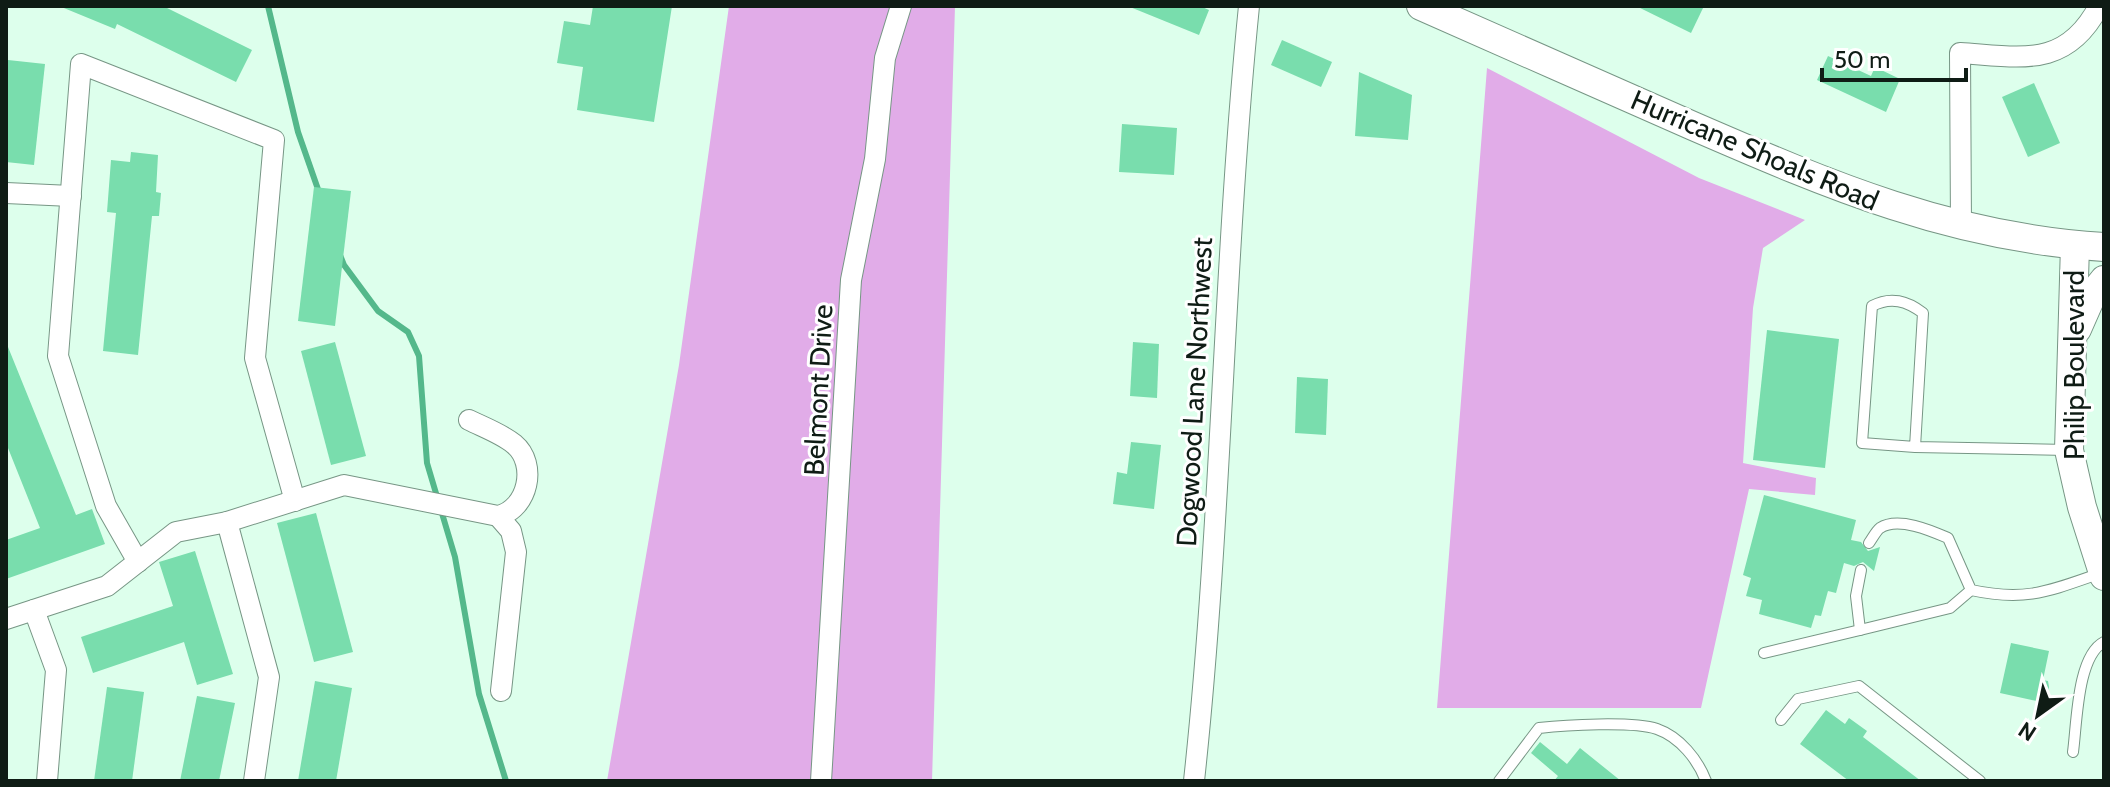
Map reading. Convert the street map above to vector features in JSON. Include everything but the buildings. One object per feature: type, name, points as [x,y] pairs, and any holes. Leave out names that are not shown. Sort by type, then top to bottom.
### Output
[{"type":"street","name":"Belmont Drive","points":[[821,781],[851,280],[875,159],[885,58],[901,6]]},
{"type":"street","name":"Dogwood Lane Northwest","points":[[1194,781],[1219,463],[1234,157],[1249,6]]},
{"type":"street","name":"Hurricane Shoals Road","points":[[1421,6],[1805,175],[1896,209],[1961,227],[2104,247]]},
{"type":"street","points":[[1961,227],[1960,53],[2038,57],[2053,53],[2080,36],[2099,6]]},
{"type":"street","points":[[138,562],[106,506],[58,356],[81,64],[274,140],[255,358],[295,501]]},
{"type":"street","points":[[6,193],[71,196]]},
{"type":"street","name":"Philip Boulevard","points":[[2075,245],[2069,450],[2082,507],[2103,574]]},
{"type":"street","points":[[2070,344],[2092,295],[2104,280]]},
{"type":"street","points":[[6,619],[107,586],[176,532],[227,522],[344,485],[498,516],[509,514],[522,499],[527,469],[521,451],[513,443],[469,420]]},
{"type":"street","points":[[498,516],[511,531],[516,552],[501,691]]},
{"type":"street","points":[[227,522],[269,677],[254,781]]},
{"type":"street","points":[[34,610],[56,670],[47,781]]},
{"type":"lane","points":[[1915,447],[1923,313],[1896,300],[1872,306],[1862,443],[1901,447],[2069,450]]},
{"type":"lane","points":[[1869,543],[1879,528],[1891,524],[1926,529],[1948,538],[1971,590]]},
{"type":"lane","points":[[1860,630],[1856,596],[1861,570]]},
{"type":"lane","points":[[1971,590],[1997,596],[2035,596],[2103,574]]},
{"type":"lane","points":[[1764,653],[1950,608],[1971,590]]},
{"type":"lane","points":[[2073,752],[2085,666],[2097,646],[2104,642]]},
{"type":"lane","points":[[1781,720],[1798,699],[1859,686],[1980,781]]},
{"type":"lane","points":[[1499,781],[1539,728],[1575,724],[1657,729],[1697,758],[1706,781]]},
{"type":"shaded area","points":[[729,6],[955,6],[932,781],[607,781],[679,365]]},
{"type":"shaded area","points":[[1487,68],[1699,178],[1805,220],[1763,248],[1753,308],[1743,463],[1816,478],[1815,495],[1749,489],[1701,708],[1437,708]]},
{"type":"waterway","points":[[268,6],[298,132],[320,195]]},
{"type":"waterway","points":[[340,255],[378,311],[408,332],[419,356],[427,463],[438,500]]},
{"type":"waterway","points":[[441,510],[455,557],[479,694],[506,781]]}]
